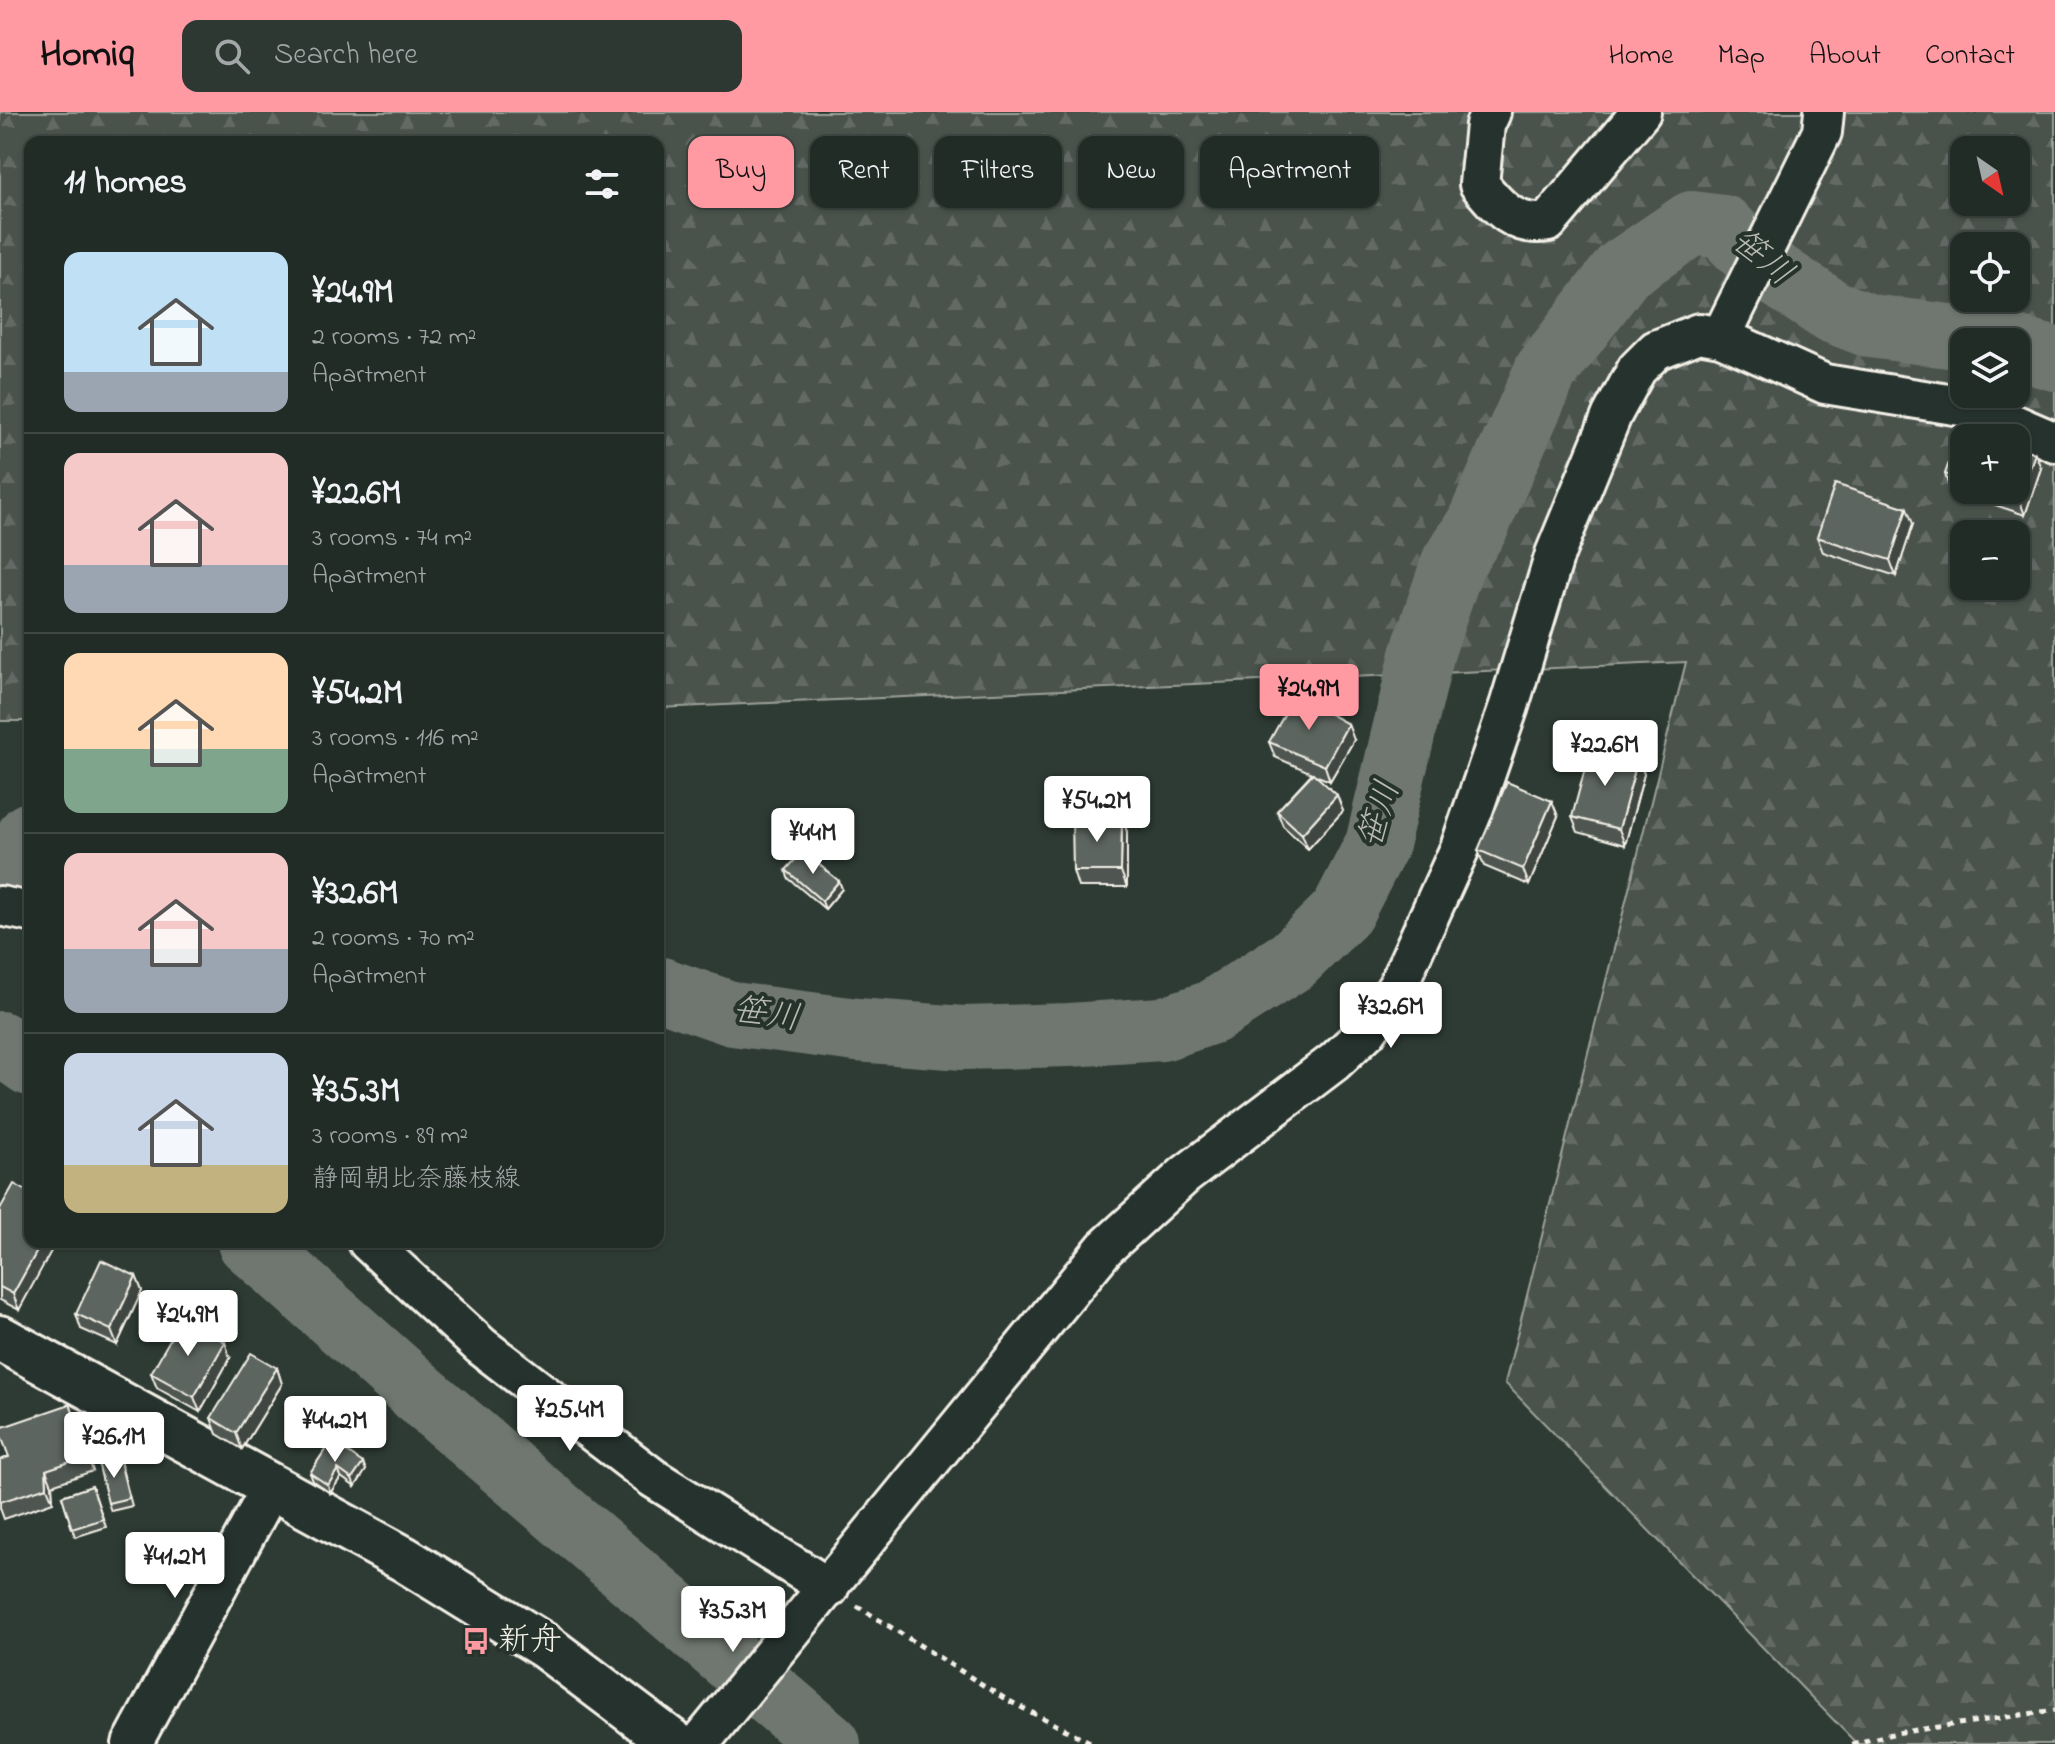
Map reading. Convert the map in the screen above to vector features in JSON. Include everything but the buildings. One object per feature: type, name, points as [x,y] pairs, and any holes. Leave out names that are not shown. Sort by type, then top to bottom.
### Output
[{"type":"main road","points":[[0,1338],[404,1559],[693,1742]]},
{"type":"street","points":[[1491,112],[1485,125],[1479,184],[1503,213],[1531,225],[1548,222],[1641,112]]},
{"type":"street","points":[[1721,337],[1822,132],[1824,112]]},
{"type":"street","points":[[693,1742],[819,1599],[1105,1248],[1185,1175],[1334,1062],[1367,1031],[1397,987],[1460,848],[1509,706],[1555,554],[1612,415],[1637,369],[1656,350],[1699,333],[1721,337],[1825,384],[1979,409],[2055,442]]},
{"type":"street","points":[[0,906],[24,911]]},
{"type":"street","points":[[375,1248],[481,1346],[653,1478],[819,1599]]},
{"type":"street","points":[[132,1744],[272,1486]]},
{"type":"path","points":[[819,1599],[1094,1744]]},
{"type":"path","points":[[1852,1744],[1896,1733],[2055,1710]]},
{"type":"green space","points":[[0,112],[2055,112],[2055,1744],[1857,1744],[1505,1383],[1686,662],[664,708],[664,136],[24,136],[24,721],[0,721]]},
{"type":"waterway","name":"笹川","points":[[664,990],[733,1014],[857,1030],[963,1038],[1162,1029],[1212,1012],[1293,960],[1342,912],[1377,844],[1423,651],[1453,563],[1477,526],[1546,371],[1623,270],[1692,223],[1723,227],[1759,263],[1831,311],[1870,326],[1950,336]]},
{"type":"waterway","name":"笹川","points":[[2030,352],[2055,359]]},
{"type":"waterway","name":"笹川","points":[[0,877],[24,843]]},
{"type":"waterway","points":[[0,1043],[24,1060]]},
{"type":"waterway","points":[[256,1248],[420,1394],[829,1744]]},
{"type":"place","name":"新舟","points":[[476,1641]]}]
